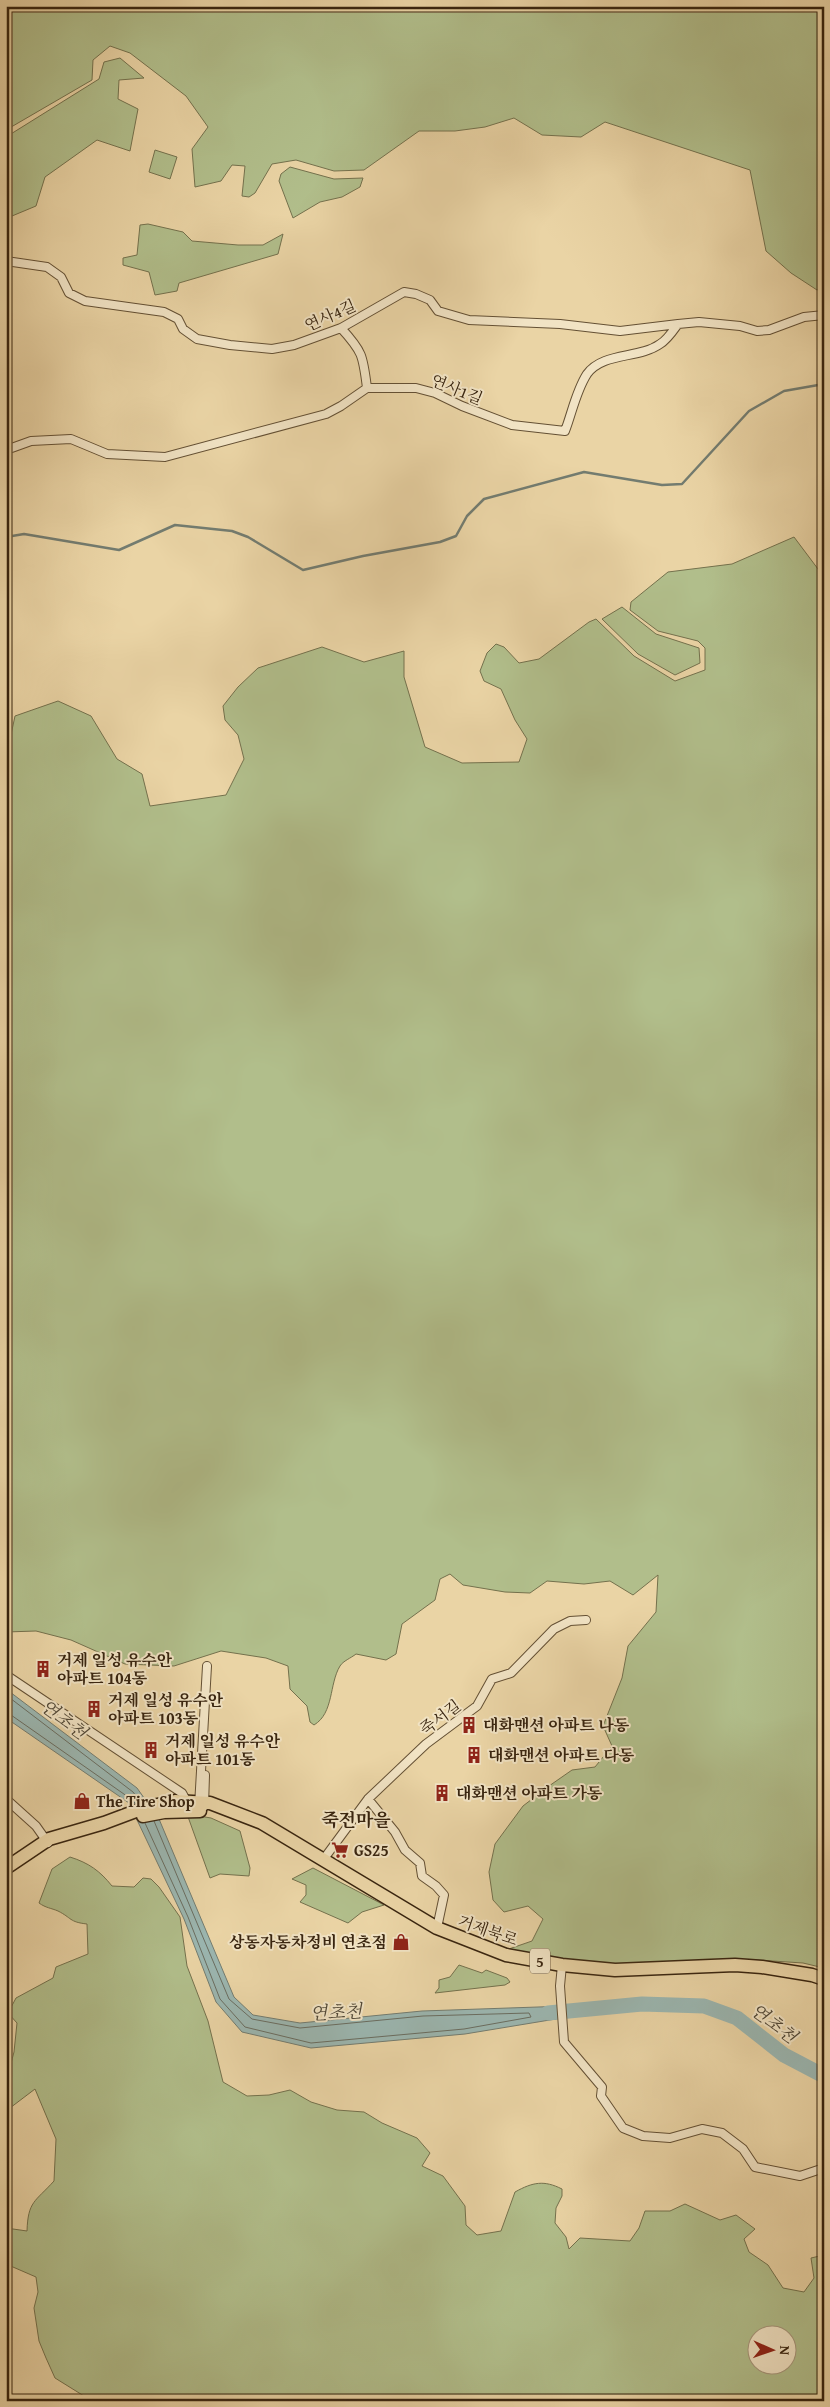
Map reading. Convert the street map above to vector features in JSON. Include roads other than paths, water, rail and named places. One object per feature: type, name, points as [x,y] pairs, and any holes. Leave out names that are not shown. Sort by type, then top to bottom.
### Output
[{"type":"main road","points":[[6,1868],[48,1843],[124,1819],[192,1806]]},
{"type":"main road","name":"거제북로","points":[[192,1806],[223,1807],[262,1823],[285,1839],[437,1928],[506,1955],[562,1965],[615,1970],[735,1965],[762,1967],[812,1975],[824,1979]]},
{"type":"main road","points":[[6,1876],[48,1843]]},
{"type":"street","name":"연사4길","points":[[6,261],[47,267],[60,277],[69,293],[85,301],[164,312],[178,319],[184,329],[197,339],[230,345],[272,349],[294,345],[341,328],[404,292],[430,300],[438,311],[469,320],[560,324],[620,330],[678,324]]},
{"type":"street","points":[[678,324],[699,322],[740,326],[757,331],[769,330],[804,317],[824,315]]},
{"type":"street","name":"연사1길","points":[[367,388],[416,388],[435,393],[462,406],[512,425],[565,431],[579,390],[588,372],[606,360],[638,354],[661,344],[678,324]]},
{"type":"street","points":[[6,450],[31,441],[71,439],[107,454],[166,457],[326,414],[367,388],[363,357],[358,346],[341,328]]},
{"type":"street","name":"죽서길","points":[[323,1860],[368,1799],[421,1749],[477,1706],[492,1679],[511,1673],[554,1629],[570,1620],[586,1620]]},
{"type":"street","points":[[192,1806],[209,1666]]},
{"type":"street","points":[[6,1675],[182,1793],[192,1806]]},
{"type":"street","points":[[6,1799],[36,1826],[48,1843]]},
{"type":"street","points":[[368,1799],[395,1832],[405,1850],[420,1863],[422,1876],[436,1886],[444,1895],[437,1928]]},
{"type":"street","points":[[562,1965],[560,1986],[564,2042],[602,2087],[601,2096],[623,2128],[643,2136],[670,2138],[702,2129],[722,2133],[743,2149],[755,2167],[800,2176],[824,2168]]},
{"type":"street","points":[[6,2396],[9,2401]]},
{"type":"water","points":[[6,1689],[137,1788],[159,1819],[234,1997],[253,2015],[300,2023],[422,2011],[567,2006],[568,2017],[465,2034],[311,2048],[242,2032],[216,2002],[184,1919],[129,1803],[6,1718]]},
{"type":"waterway","points":[[6,537],[24,534],[119,550],[175,525],[232,531],[248,537],[303,570],[363,556],[440,542],[456,536],[467,516],[484,499],[584,472],[662,485],[682,484],[749,411],[784,391],[824,384]]},
{"type":"waterway","name":"연초천","points":[[548,2013],[642,2004],[704,2006],[737,2018],[784,2055],[824,2076]]},
{"type":"place","name":"거제 일성 유수안 아파트 104동","points":[[43,1669]]},
{"type":"place","name":"거제 일성 유수안 아파트 103동","points":[[94,1709]]},
{"type":"place","name":"대화맨션 아파트 나동","points":[[469,1725]]},
{"type":"place","name":"거제 일성 유수안 아파트 101동","points":[[151,1750]]},
{"type":"place","name":"대화맨션 아파트 다동","points":[[474,1755]]},
{"type":"place","name":"대화맨션 아파트 가동","points":[[442,1793]]},
{"type":"place","name":"The Tire Shop","points":[[82,1801]]},
{"type":"place","name":"GS25","points":[[340,1850]]},
{"type":"place","name":"상동자동차정비 연초점","points":[[401,1942]]},
{"type":"district","name":"죽전마을","points":[[356,1819]]}]
